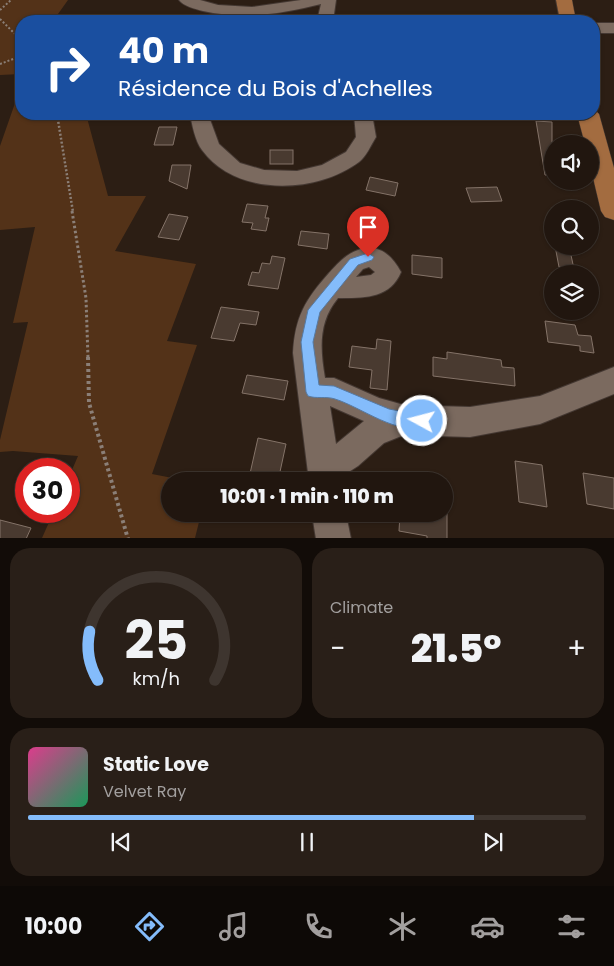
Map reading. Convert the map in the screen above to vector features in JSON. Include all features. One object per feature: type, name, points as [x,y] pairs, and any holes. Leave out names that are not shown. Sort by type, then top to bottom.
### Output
[{"type":"main road","points":[[564,0],[567,15]]},
{"type":"main road","points":[[590,120],[614,211]]},
{"type":"street","points":[[186,0],[213,8],[248,11],[278,9],[318,0]]},
{"type":"street","points":[[326,15],[329,0]]},
{"type":"street","points":[[600,28],[614,28]]},
{"type":"street","points":[[200,120],[203,136],[223,160],[238,170],[251,175],[287,180],[323,174],[350,159],[359,150],[366,135],[367,125],[365,120]]},
{"type":"street","points":[[324,472],[307,354],[308,332],[314,310],[332,288]]},
{"type":"street","points":[[312,392],[334,392],[376,411],[404,420],[470,422],[528,413],[554,405],[614,380]]},
{"type":"street","points":[[327,472],[373,432],[404,420]]},
{"type":"street","points":[[331,522],[334,538]]},
{"type":"path","points":[[0,10],[12,0]]},
{"type":"path","points":[[0,19],[15,34]]},
{"type":"path","points":[[0,64],[15,58]]},
{"type":"path","points":[[58,120],[86,298],[89,403],[128,538]]},
{"type":"shaded area","points":[[0,0],[68,0],[57,15],[15,15],[15,74],[0,75]]},
{"type":"shaded area","points":[[15,103],[15,120],[88,120],[108,196],[146,196],[115,251],[196,264],[167,341],[197,345],[152,474],[161,476],[161,522],[199,522],[195,538],[42,538],[49,523],[80,523],[80,458],[77,458],[78,456],[13,451],[0,452],[0,440],[28,322],[13,323],[35,227],[0,230],[0,146]]},
{"type":"building","points":[[536,121],[552,122],[552,135],[544,135],[544,169]]},
{"type":"building","points":[[159,127],[177,127],[173,145],[154,145]]},
{"type":"building","points":[[270,150],[293,150],[293,164],[270,164]]},
{"type":"building","points":[[172,165],[191,165],[187,189],[169,181]]},
{"type":"building","points":[[370,177],[398,183],[395,196],[366,190]]},
{"type":"building","points":[[497,187],[502,201],[471,202],[466,188]]},
{"type":"building","points":[[247,204],[268,206],[265,218],[269,218],[266,231],[251,229],[253,223],[242,222]]},
{"type":"building","points":[[169,214],[188,217],[179,240],[158,237]]},
{"type":"building","points":[[359,223],[385,227],[383,240],[357,237]]},
{"type":"building","points":[[301,231],[329,234],[327,249],[298,245]]},
{"type":"building","points":[[412,255],[442,258],[442,278],[412,274]]},
{"type":"building","points":[[557,255],[571,255],[573,265],[559,265]]},
{"type":"building","points":[[272,256],[285,258],[278,289],[248,285],[252,272],[259,273],[262,263],[270,264]]},
{"type":"building","points":[[221,307],[259,312],[256,325],[240,323],[234,341],[211,338]]},
{"type":"building","points":[[545,321],[575,325],[578,335],[591,336],[594,353],[580,351],[580,346],[548,342]]},
{"type":"building","points":[[377,339],[391,341],[387,390],[370,388],[372,370],[349,367],[352,346],[376,349]]},
{"type":"building","points":[[447,352],[501,360],[502,367],[514,368],[515,386],[433,376],[433,357],[447,359]]},
{"type":"building","points":[[247,375],[288,381],[284,400],[242,393]]},
{"type":"building","points":[[258,438],[286,444],[280,472],[250,472]]},
{"type":"building","points":[[515,461],[542,465],[547,507],[519,502]]},
{"type":"building","points":[[583,473],[614,478],[614,509],[587,504]]},
{"type":"building","points":[[0,520],[31,528],[26,538],[0,538]]},
{"type":"building","points":[[400,522],[447,522],[447,538],[427,538],[427,536],[399,531]]},
{"type":"route","points":[[368,257],[354,262],[314,310],[307,342],[312,392],[334,392],[388,416],[404,420],[422,421]]}]
